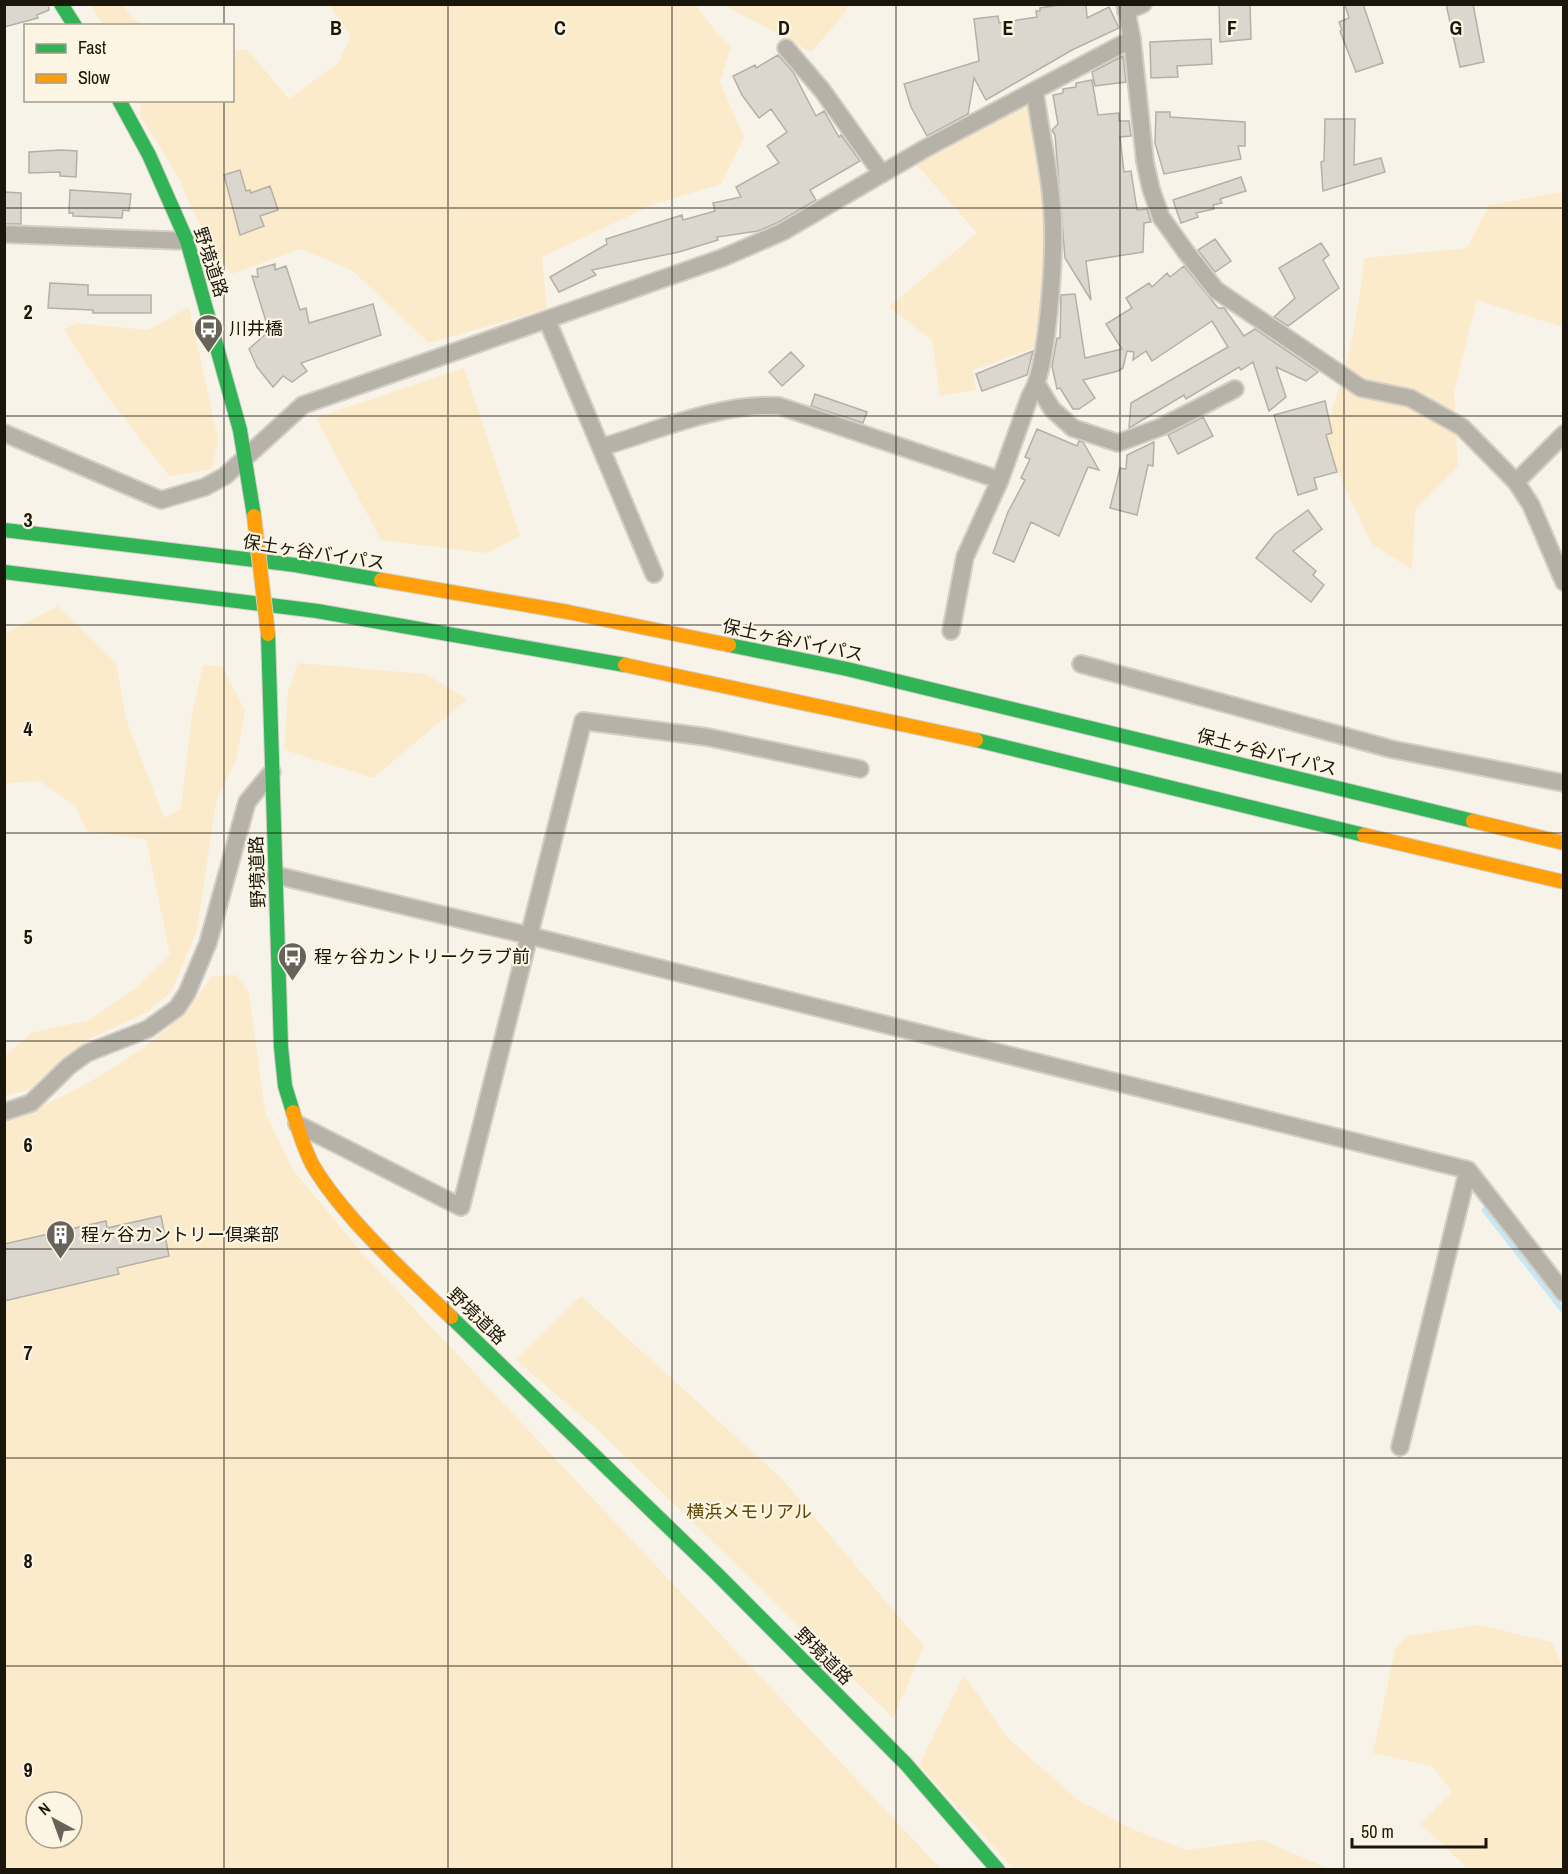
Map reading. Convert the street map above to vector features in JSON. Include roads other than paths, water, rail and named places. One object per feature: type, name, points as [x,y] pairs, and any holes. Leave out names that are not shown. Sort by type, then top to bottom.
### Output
[{"type":"main road","points":[[61,4],[74,24]]},
{"type":"main road","name":"野境道路","points":[[120,102],[149,155],[188,241],[214,330],[244,459],[254,516],[268,634],[281,1047],[285,1086],[297,1124],[318,1172],[336,1197],[395,1263],[725,1581],[906,1764],[998,1869]]},
{"type":"main road","name":"保土ヶ谷バイパス","points":[[4,530],[294,565],[568,612],[847,669],[1563,843]]},
{"type":"main road","points":[[4,572],[307,608],[527,645],[833,707],[1563,882]]},
{"type":"street","points":[[1143,4],[1125,8],[1132,39],[1145,162],[1161,217],[1216,290],[1361,388],[1410,398],[1462,428],[1516,482],[1531,505],[1563,582]]},
{"type":"street","points":[[4,433],[161,500],[205,487],[225,476],[303,405],[722,258],[782,232],[882,174],[1132,39]]},
{"type":"street","points":[[786,48],[822,90],[882,174]]},
{"type":"street","points":[[951,631],[965,557],[1000,480],[1030,396],[1038,386],[1046,335],[1053,224],[1035,93]]},
{"type":"street","points":[[4,234],[188,241]]},
{"type":"street","points":[[547,320],[654,574]]},
{"type":"street","points":[[1038,386],[1052,409],[1073,428],[1118,443],[1161,427],[1235,389]]},
{"type":"street","points":[[602,447],[725,410],[750,405],[779,406],[1000,480]]},
{"type":"street","points":[[1516,482],[1563,434]]},
{"type":"street","points":[[1081,664],[1391,749],[1563,783]]},
{"type":"street","points":[[297,1124],[460,1208],[527,935],[583,721],[707,737],[860,770]]},
{"type":"street","points":[[4,1112],[31,1102],[69,1066],[87,1053],[148,1029],[177,1008],[187,993],[208,943],[247,802],[272,772]]},
{"type":"street","points":[[275,875],[527,935],[1468,1170],[1563,1293]]},
{"type":"street","points":[[1400,1447],[1468,1170]]},
{"type":"waterway","points":[[1484,1210],[1564,1312]]},
{"type":"place","name":"川井橋","points":[[208,354]]},
{"type":"place","name":"程ヶ谷カントリークラブ前","points":[[293,982]]},
{"type":"place","name":"程ヶ谷カントリー倶楽部","points":[[60,1260]]},
{"type":"park label","name":"横浜メモリアル","points":[[749,1511]]}]
